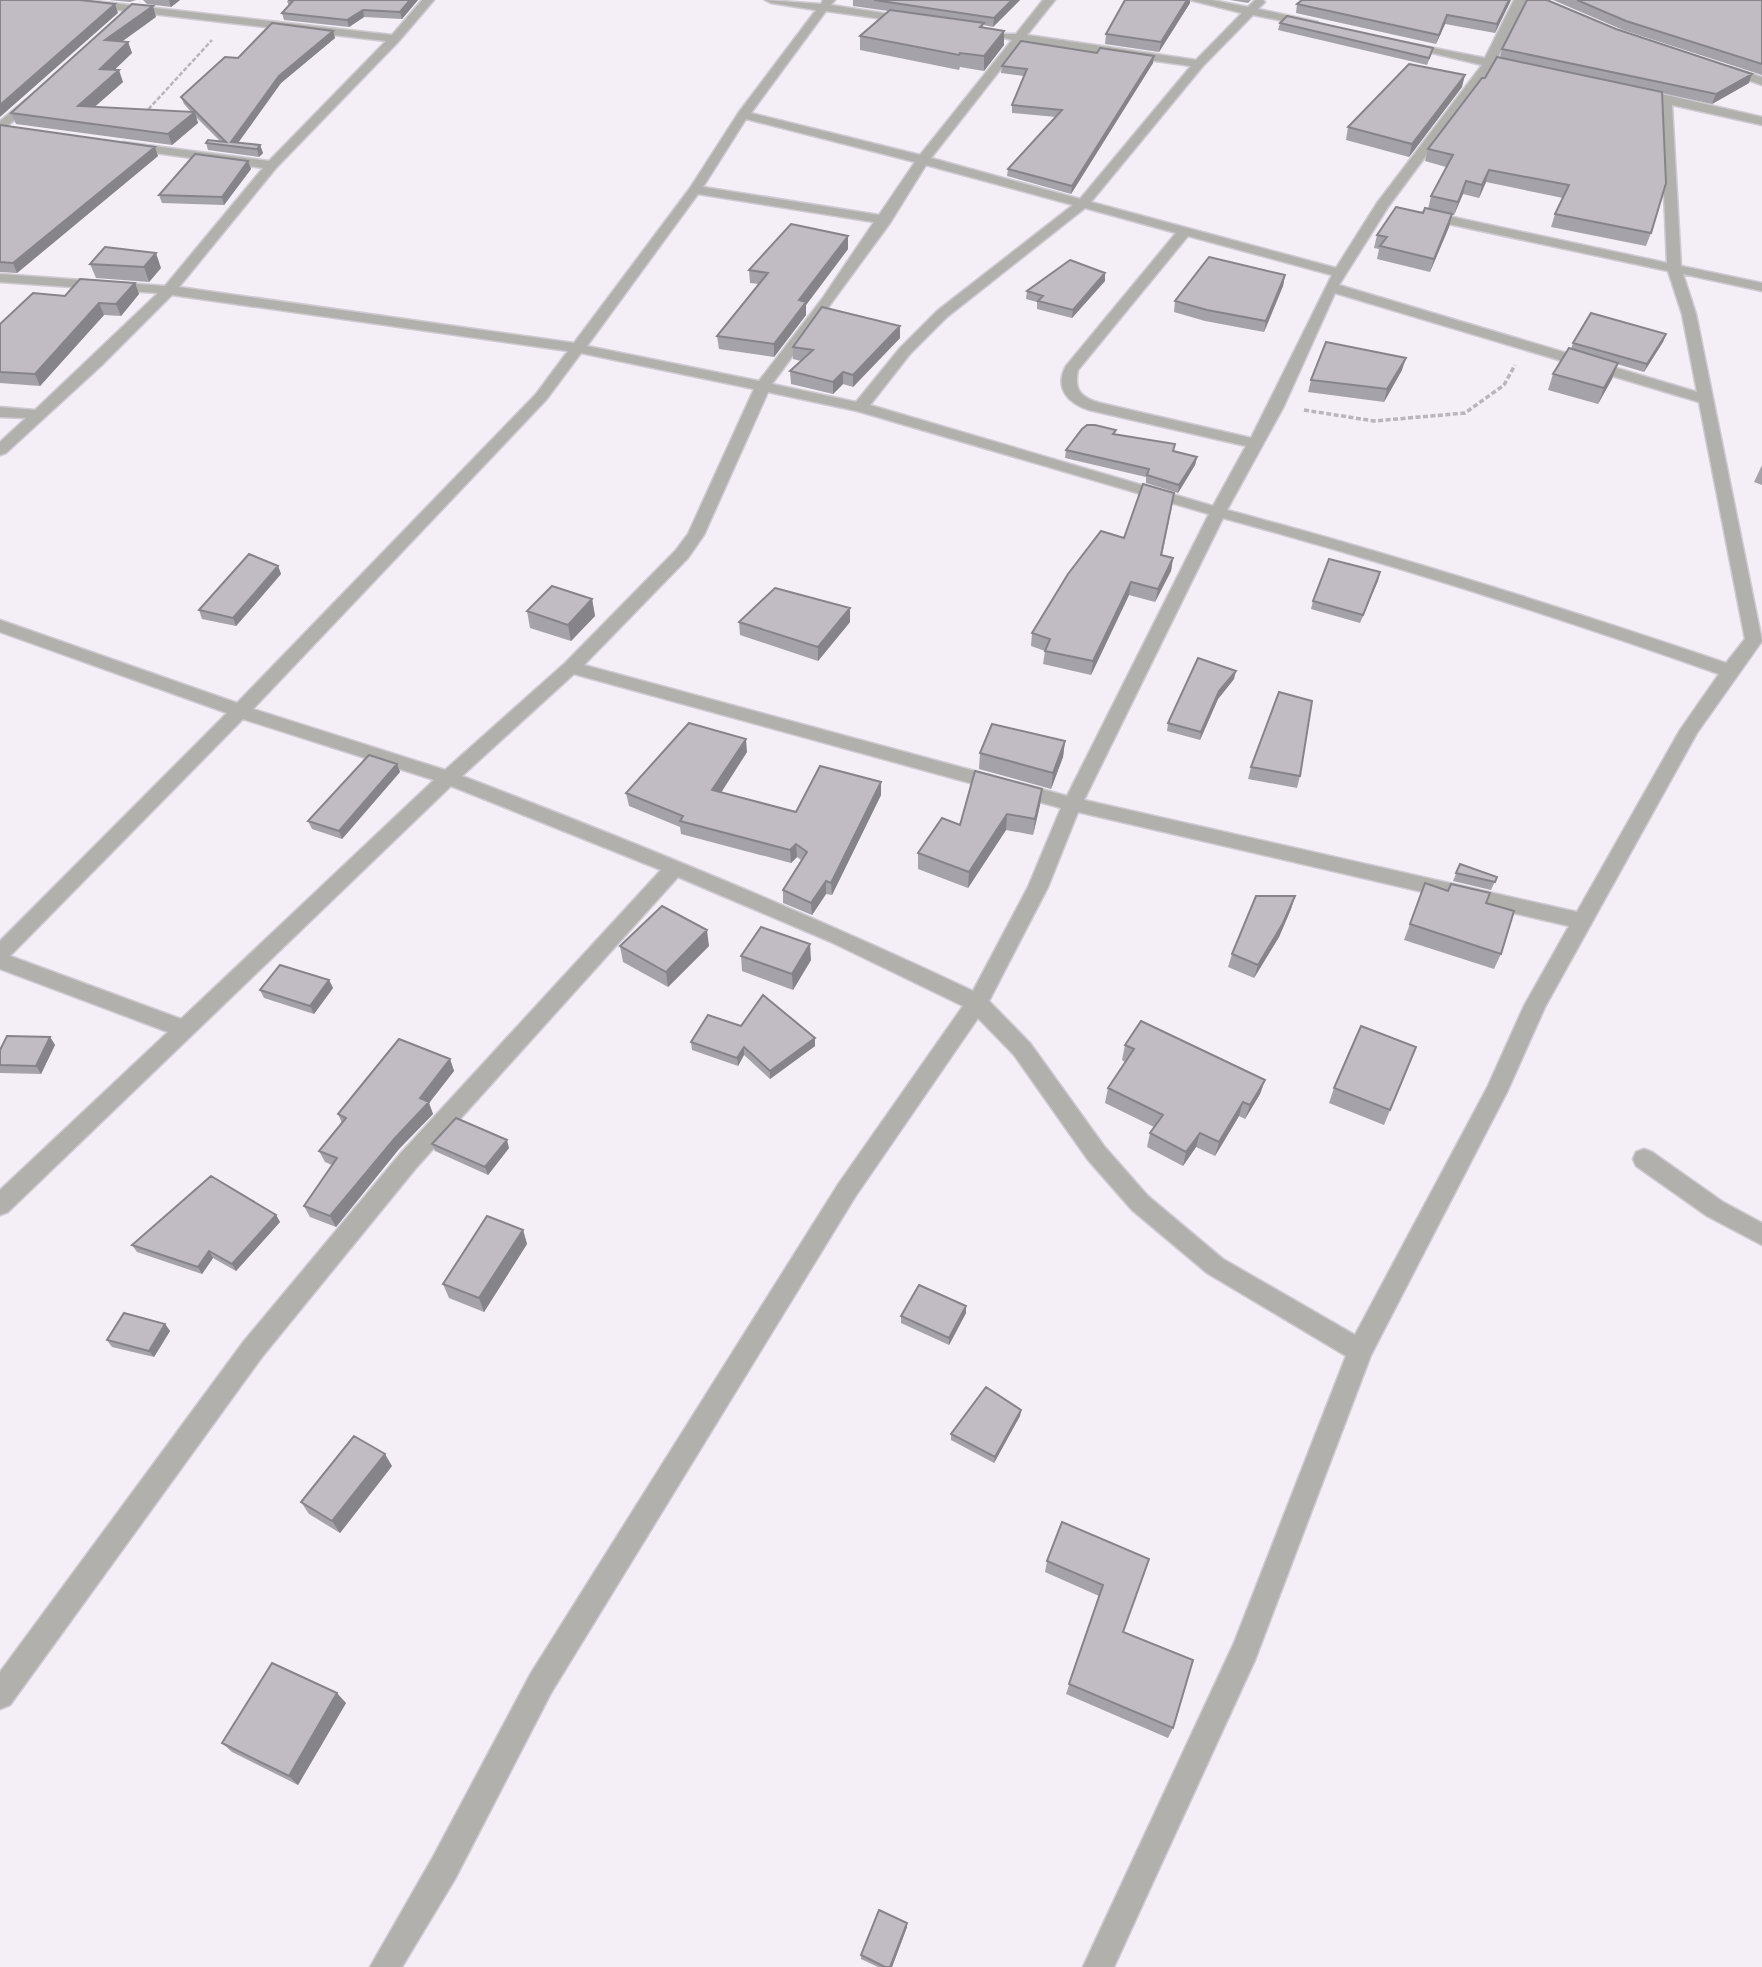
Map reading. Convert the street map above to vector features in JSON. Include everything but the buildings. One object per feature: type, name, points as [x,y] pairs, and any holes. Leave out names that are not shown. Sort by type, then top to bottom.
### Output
[{"type":"street","points":[[57,0],[138,4],[395,39]]},
{"type":"street","points":[[0,450],[169,290],[272,165],[395,39],[428,0]]},
{"type":"street","points":[[771,0],[826,3],[928,23]]},
{"type":"street","points":[[0,1205],[448,778],[572,667],[682,554],[696,535],[763,386],[885,220],[923,160],[1049,0]]},
{"type":"street","points":[[1196,0],[1256,5],[1331,27]]},
{"type":"street","points":[[385,1967],[444,1868],[541,1683],[847,1191],[977,1003],[1038,887],[1072,804],[1218,512],[1276,406],[1335,280],[1395,209],[1489,63],[1520,0]]},
{"type":"street","points":[[0,954],[519,422],[695,190],[743,115],[826,3]]},
{"type":"street","points":[[124,17],[138,4]]},
{"type":"street","points":[[860,407],[905,351],[942,314],[1083,203],[1199,64],[1256,5]]},
{"type":"street","points":[[993,34],[1199,64]]},
{"type":"street","points":[[1397,42],[1516,68]]},
{"type":"street","points":[[1718,66],[1762,81]]},
{"type":"street","points":[[3,128],[41,91]]},
{"type":"street","points":[[1639,94],[1762,121]]},
{"type":"street","points":[[1098,1967],[1245,1650],[1360,1351],[1497,1090],[1535,1006],[1581,921],[1626,847],[1689,730],[1758,635],[1704,399],[1689,314],[1674,267],[1666,99]]},
{"type":"street","points":[[743,115],[1186,230],[1525,344],[1704,399]]},
{"type":"street","points":[[118,143],[272,165]]},
{"type":"street","points":[[695,190],[885,220]]},
{"type":"street","points":[[1395,209],[1762,287]]},
{"type":"street","points":[[1186,230],[1071,369],[1067,382],[1069,392],[1080,403],[1103,410],[1256,444]]},
{"type":"street","points":[[0,278],[169,290],[576,348],[860,407],[1218,512],[1390,559],[1548,608],[1730,671]]},
{"type":"street","points":[[0,412],[40,415]]},
{"type":"street","points":[[0,626],[240,710],[448,778],[838,936],[977,1003],[1022,1049],[1096,1153],[1140,1203],[1215,1266],[1360,1351]]},
{"type":"street","points":[[572,667],[1072,804],[1581,921]]},
{"type":"street","points":[[0,1695],[253,1349],[408,1161],[675,868]]},
{"type":"street","points":[[0,961],[184,1029]]},
{"type":"street","points":[[1644,1159],[1715,1209],[1762,1235]]},
{"type":"path","points":[[118,143],[232,18]]},
{"type":"path","points":[[1276,406],[1374,421],[1465,413],[1504,385],[1525,344]]}]
